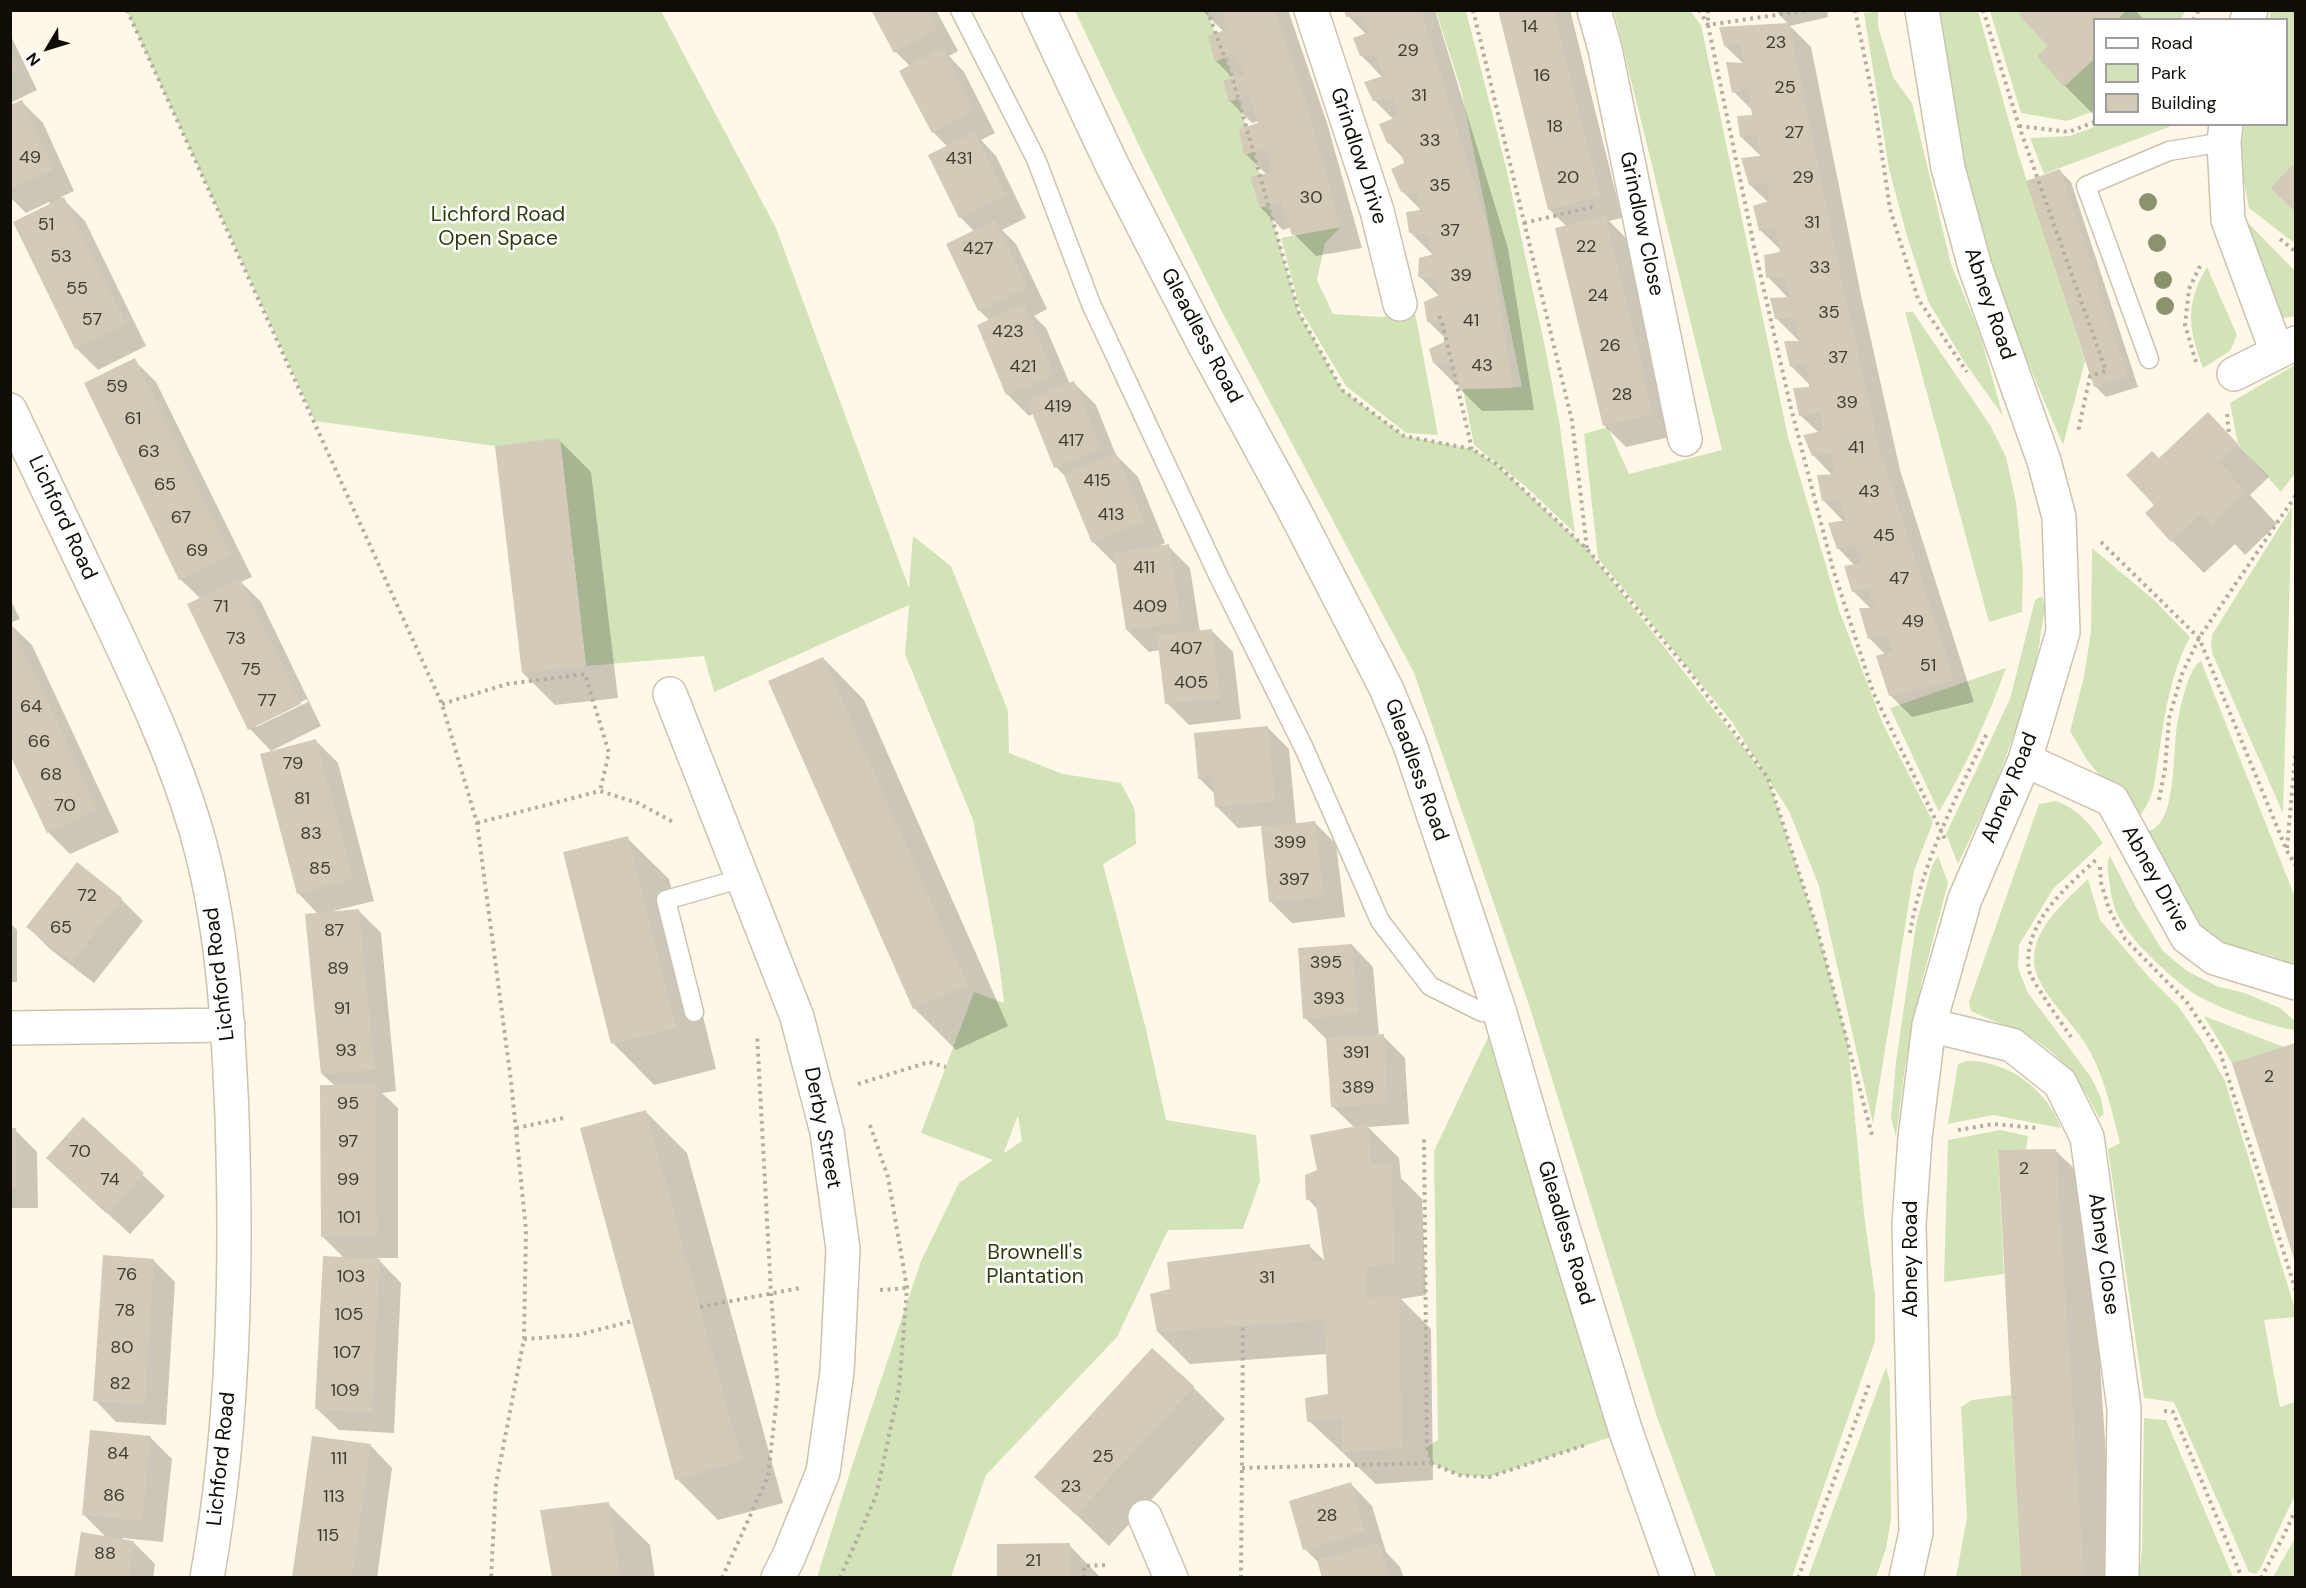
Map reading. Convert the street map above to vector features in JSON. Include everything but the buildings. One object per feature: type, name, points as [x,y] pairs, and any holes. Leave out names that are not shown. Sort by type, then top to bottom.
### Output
[{"type":"street","name":"Gleadless Road","points":[[1039,10],[1130,200],[1386,688],[1410,745],[1499,1010],[1559,1215],[1623,1420],[1678,1578]]},
{"type":"street","name":"Grindlow Drive","points":[[1311,10],[1377,211],[1400,304]]},
{"type":"street","name":"Grindlow Close","points":[[1594,10],[1605,49],[1685,439]]},
{"type":"street","name":"Abney Road","points":[[1906,1578],[1916,1532],[1909,1224],[1915,1138],[1929,1025],[1965,899],[2025,759],[2063,632],[2059,517],[2044,461],[1975,267],[1948,168],[1922,10]]},
{"type":"street","points":[[2225,133],[2228,220],[2238,248],[2286,347],[2234,374]]},
{"type":"street","name":"Lichford Road","points":[[10,410],[145,695],[173,761],[196,830],[217,925],[228,1025],[235,1209],[229,1396],[207,1578]]},
{"type":"street","name":"Derby Street","points":[[670,694],[797,1017],[827,1132],[843,1249],[837,1372],[824,1472],[778,1578]]},
{"type":"street","name":"Abney Drive","points":[[2025,759],[2112,800],[2187,937],[2215,958],[2295,983]]},
{"type":"street","points":[[10,1029],[228,1025]]},
{"type":"street","name":"Abney Close","points":[[1929,1025],[2012,1046],[2060,1083],[2087,1137],[2124,1408],[2122,1578]]},
{"type":"street","points":[[1145,1517],[1171,1578]]},
{"type":"lane","points":[[960,10],[1036,159],[1091,304],[1218,575],[1304,748],[1380,921],[1430,986],[1482,1012],[1499,1010]]},
{"type":"lane","points":[[2149,360],[2086,186],[2169,151],[2225,133]]},
{"type":"lane","points":[[694,1012],[666,900],[744,878]]},
{"type":"path","points":[[127,10],[442,704],[477,823],[516,1128],[526,1230],[525,1339],[496,1484],[490,1578]]},
{"type":"path","points":[[1206,10],[1232,77],[1299,313],[1342,390],[1404,436],[1472,449],[1496,464],[1587,549],[1688,670],[1768,778],[1817,928],[1875,1145]]},
{"type":"path","points":[[1473,10],[1572,421],[1587,549]]},
{"type":"path","points":[[1699,10],[1708,25]]},
{"type":"path","points":[[1708,10],[1708,25],[1755,251],[1791,408],[1833,569],[1874,692],[1941,828],[1965,899]]},
{"type":"path","points":[[1708,25],[1809,10]]},
{"type":"path","points":[[1856,10],[1875,108],[1890,209],[1918,299],[1971,378]]},
{"type":"path","points":[[1983,10],[2019,126],[2106,371],[2090,376],[2077,434]]},
{"type":"path","points":[[2019,126],[2069,132],[2093,122]]},
{"type":"path","points":[[1524,223],[1636,197]]},
{"type":"path","points":[[2198,367],[2191,352],[2185,325],[2189,288],[2202,262],[2238,248]]},
{"type":"path","points":[[1400,304],[1434,309],[1442,321],[1472,449]]},
{"type":"path","points":[[2224,406],[2229,434]]},
{"type":"path","points":[[2199,638],[2295,495]]},
{"type":"path","points":[[2059,517],[2106,544],[2199,638],[2295,866]]},
{"type":"path","points":[[442,704],[507,684],[585,674],[609,753],[600,791]]},
{"type":"path","points":[[1908,944],[1914,908],[1941,828],[1989,728]]},
{"type":"path","points":[[2287,851],[2295,747]]},
{"type":"path","points":[[477,823],[600,791],[638,803],[669,818],[682,828]]},
{"type":"path","points":[[2099,857],[2103,892],[2125,939],[2186,1001],[2220,1052],[2295,1291]]},
{"type":"path","points":[[723,1578],[768,1476],[778,1388],[756,1027]]},
{"type":"path","points":[[856,1085],[928,1062],[945,1067]]},
{"type":"path","points":[[516,1128],[564,1118]]},
{"type":"path","points":[[1424,1136],[1427,1447],[1431,1463]]},
{"type":"path","points":[[700,1307],[842,1280]]},
{"type":"path","points":[[525,1339],[578,1335],[632,1321]]},
{"type":"path","points":[[1241,1578],[1243,1326]]},
{"type":"path","points":[[1798,1578],[1872,1376]]},
{"type":"path","points":[[2124,1408],[2173,1412],[2242,1578]]},
{"type":"path","points":[[1242,1468],[1431,1463],[1459,1476],[1489,1477],[1598,1442]]},
{"type":"path","points":[[2261,1578],[2295,1509]]},
{"type":"path","points":[[1084,1578],[1084,1566],[1107,1565]]},
{"type":"green space","name":"Lichford Road Open Space","points":[[127,11],[661,11],[776,228],[909,588],[913,536],[951,566],[1008,711],[1009,753],[1063,774],[1121,783],[1135,810],[1136,844],[1103,864],[1146,1029],[1166,1120],[1256,1135],[1260,1181],[1243,1229],[1168,1230],[1117,1337],[986,1475],[951,1577],[817,1577],[921,1261],[959,1183],[993,1160],[921,1133],[974,992],[1004,1003],[999,962],[973,820],[905,654],[909,605],[714,692],[704,656],[586,666],[560,439],[495,446],[315,421]],"holes":[[[1018,1115],[1022,1141],[1004,1153]]]},
{"type":"green space","points":[[1075,11],[1207,11],[1232,77],[1299,313],[1342,390],[1404,436],[1472,449],[1496,464],[1587,549],[1766,776],[1732,722],[1598,558],[1584,434],[1608,427],[1629,474],[1722,450],[1614,11],[1690,11],[1701,25],[1788,437],[1840,613],[1883,724],[1933,822],[1914,871],[1873,1124],[1819,886],[1789,811],[1768,779],[1817,928],[1848,1043],[1864,1214],[1875,1295],[1875,1341],[1792,1577],[1716,1577],[1657,1417],[1529,1005],[1414,673],[1221,310]]},
{"type":"green space","points":[[1436,11],[1466,11],[1506,167],[1545,347],[1559,420],[1575,533],[1525,486],[1474,445],[1463,389],[1522,387],[1461,89]]},
{"type":"green space","points":[[1940,11],[1978,11],[2018,153],[2085,361],[2063,445],[2007,309],[1978,225],[1960,145]]},
{"type":"green space","points":[[1990,11],[2186,11],[2181,18],[2093,18],[2093,111],[2067,121],[2021,113]]},
{"type":"green space","points":[[2271,11],[2295,11],[2295,162],[2270,188],[2295,212],[2295,240],[2293,242],[2249,208],[2240,163],[2244,126],[2288,126],[2288,18],[2269,18]]},
{"type":"green space","points":[[1878,12],[1878,26],[1893,77],[1912,103],[1951,264],[1980,334],[2003,416],[1963,360],[1928,301],[1907,236],[1889,169],[1864,13]]},
{"type":"green space","points":[[2096,126],[2171,126],[2044,174],[2030,138],[2070,136]]},
{"type":"green space","points":[[2247,222],[2295,271],[2295,316],[2283,318],[2262,298],[2236,224]]},
{"type":"green space","points":[[1341,227],[1325,243],[1317,280],[1333,314],[1383,317],[1408,310],[1415,312],[1438,435],[1406,433],[1346,386],[1300,309],[1281,238]]},
{"type":"green space","points":[[2207,267],[2237,335],[2230,351],[2203,368],[2194,341],[2191,316],[2195,293]]},
{"type":"green space","points":[[1905,312],[1913,312],[1990,425],[2006,457],[2016,502],[2023,571],[2022,612],[1989,622]]},
{"type":"green space","points":[[2295,365],[2295,473],[2281,492],[2238,444],[2230,403]]},
{"type":"green space","points":[[2292,507],[2283,813],[2213,655],[2211,645],[2212,635]]},
{"type":"green space","points":[[2092,548],[2154,600],[2190,637],[2178,664],[2170,693],[2151,797],[2136,821],[2087,760],[2070,731],[2084,677],[2091,632]]},
{"type":"green space","points":[[2042,596],[2045,607],[2033,685],[1993,790],[1958,864],[1946,834],[2010,699],[2035,600]]},
{"type":"green space","points":[[2201,661],[2295,897],[2295,968],[2272,956],[2209,940],[2193,926],[2143,833],[2156,827],[2167,809],[2181,706],[2192,672]]},
{"type":"green space","points":[[2006,668],[1976,742],[1939,812],[1890,708]]},
{"type":"green space","points":[[2056,801],[2071,808],[2083,818],[2103,843],[2053,889],[2019,945],[2018,968],[2028,993],[2091,1077],[2101,1098],[2104,1114],[2099,1118],[2078,1081],[2051,1051],[2027,1035],[1971,1011],[1969,1002],[2039,804]]},
{"type":"green space","points":[[1938,856],[1948,883],[1921,985],[1905,1067],[1896,1137],[1891,1118],[1896,1062],[1916,924],[1932,866]]},
{"type":"green space","points":[[2110,856],[2137,909],[2163,951],[2187,971],[2219,987],[2245,993],[2280,1008],[2295,1021],[2295,1030],[2259,1021],[2206,1000],[2187,989],[2165,971],[2133,938],[2117,914],[2108,871]]},
{"type":"green space","points":[[2088,879],[2100,920],[2149,977],[2178,1006],[2203,1042],[2225,1081],[2295,1309],[2295,1317],[2264,1320],[2280,1407],[2295,1402],[2295,1495],[2256,1574],[2249,1572],[2174,1402],[2144,1398],[2108,1149],[2120,1143],[2106,1092],[2092,1055],[2053,1002],[2037,975],[2034,961],[2040,934],[2057,910]]},
{"type":"green space","points":[[2204,1016],[2284,1047],[2232,1063]]},
{"type":"green space","points":[[1489,1035],[1611,1437],[1489,1477],[1459,1475],[1431,1463],[1427,1447],[1438,1440],[1434,1151]]},
{"type":"green space","points":[[1967,1061],[1997,1066],[2024,1080],[2046,1101],[2061,1128],[1993,1115],[1948,1124],[1958,1064]]},
{"type":"green space","points":[[2000,1130],[2028,1136],[2026,1150],[1998,1151],[2004,1274],[1944,1282],[1948,1140]]},
{"type":"green space","points":[[1886,1367],[1890,1382],[1891,1518],[1886,1549],[1876,1577],[1808,1577]]},
{"type":"green space","points":[[2011,1395],[2021,1577],[1956,1577],[1967,1518],[1961,1407],[1972,1400]]},
{"type":"green space","points":[[2144,1418],[2166,1420],[2233,1577],[2139,1577],[2142,1549]]},
{"type":"green space","points":[[2295,1538],[2295,1577],[2273,1577]]},
{"type":"park label","name":"Brownell's Plantation","points":[[1035,1265]]}]
